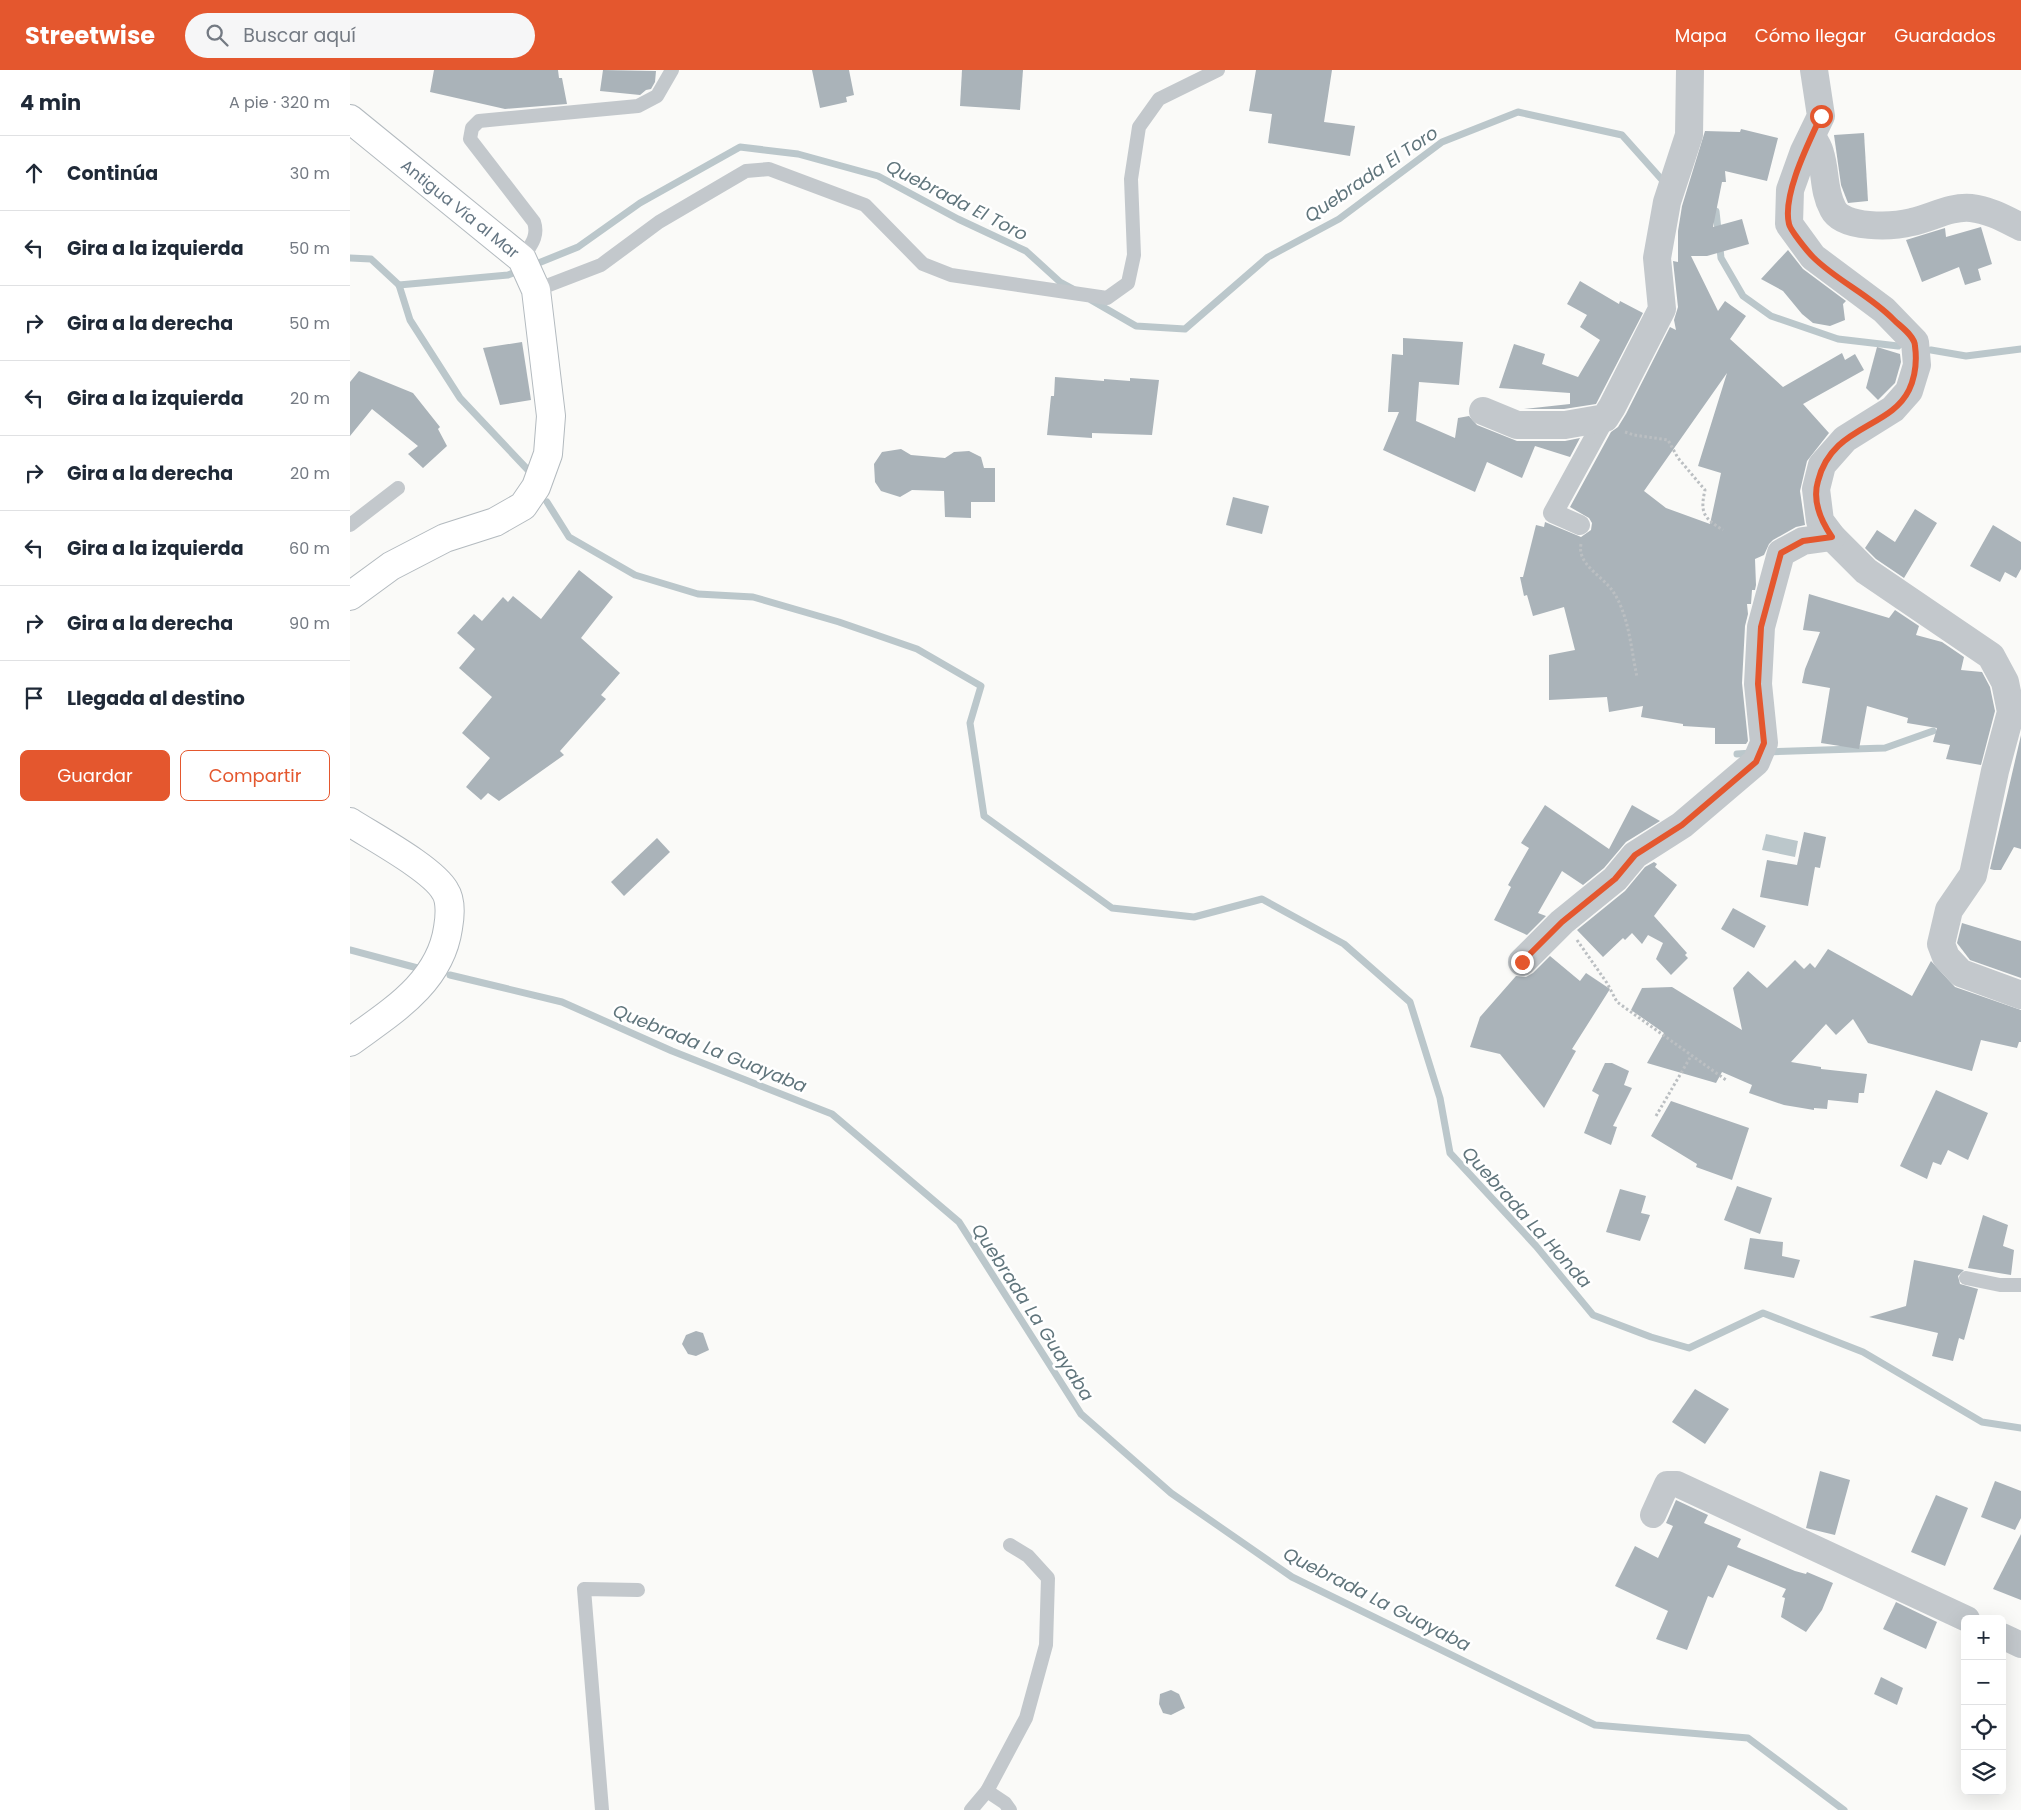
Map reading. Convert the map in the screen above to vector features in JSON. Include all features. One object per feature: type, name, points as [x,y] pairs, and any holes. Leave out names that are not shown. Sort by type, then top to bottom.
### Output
[{"type":"main road","name":"Antigua Vía al Mar","points":[[350,119],[528,274]]},
{"type":"main road","points":[[350,596],[398,562],[445,538],[495,522],[523,506],[536,487],[548,454],[551,416],[528,274]]},
{"type":"main road","points":[[350,822],[428,872],[445,891],[450,916],[446,938],[438,962],[419,987],[384,1019],[350,1042]]},
{"type":"street","points":[[1580,525],[1553,513],[1662,309],[1657,258],[1667,202],[1689,135],[1690,70]]},
{"type":"street","points":[[1814,70],[1821,116],[1790,190],[1789,224],[1813,257],[1884,310],[1915,342],[1917,365],[1909,391],[1893,409],[1845,439],[1822,465],[1816,488],[1820,520],[1832,537],[1866,571],[1991,656],[2005,682],[2011,712],[1995,771],[1973,876],[1949,910],[1941,944],[1946,957],[1961,973],[2021,995]]},
{"type":"street","points":[[1812,136],[1820,152],[1825,189],[1833,210],[1842,218],[1856,224],[1910,223],[1949,210],[1970,208],[1991,213],[2021,227]]},
{"type":"street","points":[[1483,412],[1517,425],[1565,425],[1605,418]]},
{"type":"street","points":[[1522,962],[1562,922],[1615,879],[1635,855],[1682,825],[1756,762],[1764,743],[1758,684],[1761,627],[1781,553],[1803,541],[1832,537]]},
{"type":"street","points":[[1653,1515],[1667,1484],[1677,1484],[1961,1616]]},
{"type":"street","points":[[2006,1638],[2021,1645]]},
{"type":"lane","points":[[672,70],[657,96],[638,106],[479,121],[472,128],[470,139],[534,222],[537,230],[528,274],[601,265],[659,222],[746,171],[769,169],[865,205],[924,264],[952,274],[1106,298],[1128,283],[1134,255],[1131,179],[1139,127],[1159,99],[1218,70]]},
{"type":"lane","points":[[350,525],[398,488]]},
{"type":"lane","points":[[1966,1278],[2000,1285],[2021,1286]]},
{"type":"lane","points":[[971,1810],[987,1791],[1026,1718],[1046,1645],[1048,1578],[1028,1556],[1010,1545]]},
{"type":"lane","points":[[602,1810],[584,1589],[638,1590]]},
{"type":"lane","points":[[987,1791],[1005,1803],[1010,1810]]},
{"type":"path","points":[[1605,418],[1608,423],[1634,435],[1668,440],[1678,458],[1705,490],[1701,507],[1704,515],[1723,530]]},
{"type":"path","points":[[1580,525],[1586,529],[1580,557],[1604,580],[1614,593],[1623,613],[1636,677]]},
{"type":"path","points":[[1562,922],[1586,951],[1616,1002],[1726,1080]]},
{"type":"path","points":[[1656,1116],[1692,1056]]},
{"type":"shaded area","points":[[1766,834],[1798,841],[1795,857],[1762,850]]},
{"type":"building","points":[[434,70],[558,70],[559,78],[562,78],[567,104],[505,109],[430,92]]},
{"type":"building","points":[[603,70],[656,71],[655,82],[651,89],[646,90],[640,95],[600,91]]},
{"type":"building","points":[[812,70],[849,70],[854,95],[846,97],[847,102],[820,108]]},
{"type":"building","points":[[962,70],[1023,70],[1020,110],[960,106]]},
{"type":"building","points":[[1256,70],[1332,70],[1324,122],[1355,126],[1350,156],[1268,143],[1272,114],[1249,111]]},
{"type":"building","points":[[1741,129],[1778,138],[1767,181],[1725,171],[1726,182],[1722,182],[1713,227],[1742,219],[1749,244],[1707,256],[1691,256],[1718,311],[1725,301],[1746,316],[1730,339],[1783,387],[1842,353],[1845,360],[1855,354],[1864,370],[1803,404],[1829,433],[1807,461],[1800,491],[1805,525],[1796,527],[1773,540],[1764,555],[1755,559],[1756,585],[1755,590],[1752,590],[1751,604],[1747,604],[1748,614],[1745,626],[1742,683],[1748,741],[1746,744],[1715,744],[1715,728],[1683,726],[1683,724],[1641,717],[1643,706],[1609,712],[1607,697],[1549,700],[1549,655],[1575,650],[1564,607],[1533,616],[1527,595],[1524,596],[1520,577],[1523,577],[1536,525],[1544,527],[1545,522],[1581,537],[1591,530],[1592,523],[1589,518],[1570,507],[1611,432],[1618,427],[1626,414],[1670,327],[1676,330],[1674,320],[1678,307],[1673,261],[1678,262],[1678,231],[1682,206],[1705,131],[1740,132]],"holes":[[[1727,373],[1698,466],[1721,473],[1710,524],[1666,508],[1644,491]]]},
{"type":"building","points":[[1864,133],[1868,201],[1848,203],[1841,185],[1834,135]]},
{"type":"building","points":[[1981,227],[1992,264],[1978,269],[1981,280],[1965,285],[1959,267],[1922,282],[1906,240],[1945,228],[1946,237]]},
{"type":"building","points":[[1788,250],[1803,269],[1846,301],[1843,304],[1845,320],[1830,326],[1813,323],[1802,314],[1783,291],[1761,279]]},
{"type":"building","points":[[1580,281],[1619,304],[1620,301],[1643,313],[1596,404],[1564,409],[1524,409],[1570,404],[1570,393],[1499,388],[1514,344],[1545,354],[1542,364],[1578,377],[1600,340],[1580,327],[1587,315],[1567,304]]},
{"type":"building","points":[[1403,338],[1463,342],[1459,385],[1419,382],[1416,421],[1455,438],[1458,418],[1469,416],[1477,425],[1517,441],[1565,441],[1580,438],[1570,457],[1535,446],[1522,478],[1487,462],[1475,492],[1383,450],[1399,412],[1388,412],[1392,354],[1403,355]]},
{"type":"building","points":[[522,342],[531,400],[500,405],[483,348]]},
{"type":"building","points":[[1877,347],[1900,354],[1901,362],[1895,383],[1878,400],[1866,388]]},
{"type":"building","points":[[359,371],[413,393],[440,427],[438,429],[447,446],[423,468],[408,454],[418,446],[372,409],[350,436],[350,382]]},
{"type":"building","points":[[1055,377],[1104,381],[1104,379],[1130,381],[1130,378],[1159,380],[1152,435],[1092,433],[1092,438],[1047,435],[1051,396],[1054,396]]},
{"type":"building","points":[[901,449],[911,455],[945,458],[954,452],[969,451],[981,457],[984,468],[995,468],[995,502],[971,502],[971,518],[945,517],[944,491],[912,490],[900,497],[881,491],[875,482],[874,464],[882,452]]},
{"type":"building","points":[[1233,497],[1269,506],[1262,534],[1226,525]]},
{"type":"building","points":[[1915,509],[1937,523],[1904,578],[1876,559],[1865,548],[1877,530],[1895,542]]},
{"type":"building","points":[[1993,525],[2021,542],[2021,569],[2016,578],[2005,572],[2000,582],[1970,566]]},
{"type":"building","points":[[579,570],[613,597],[581,638],[620,673],[601,695],[606,699],[560,751],[564,755],[499,801],[488,793],[481,800],[466,787],[490,758],[462,733],[492,697],[459,668],[475,649],[457,633],[474,614],[482,621],[503,597],[508,602],[513,596],[541,619]]},
{"type":"building","points":[[1809,594],[1889,618],[1895,610],[1919,626],[1916,635],[1942,642],[1964,657],[1961,670],[1982,672],[1990,687],[1995,711],[1981,765],[1946,759],[1950,745],[1933,742],[1937,728],[1907,723],[1908,718],[1867,706],[1859,749],[1821,743],[1830,688],[1802,683],[1805,669],[1820,632],[1803,630]]},
{"type":"building","points":[[2021,735],[2021,849],[2014,847],[2001,870],[1994,870],[1990,869]]},
{"type":"building","points":[[1545,805],[1609,849],[1632,805],[1660,821],[1626,842],[1604,868],[1583,885],[1562,871],[1538,913],[1546,916],[1527,935],[1494,920],[1511,887],[1508,885],[1529,848],[1521,843]]},
{"type":"building","points":[[1804,832],[1826,837],[1820,868],[1815,867],[1808,906],[1760,897],[1767,860],[1797,865]]},
{"type":"building","points":[[657,838],[670,852],[624,896],[611,882]]},
{"type":"building","points":[[1654,862],[1657,864],[1655,867],[1677,885],[1654,916],[1687,953],[1685,955],[1688,958],[1671,975],[1656,959],[1663,943],[1648,935],[1642,944],[1632,933],[1625,940],[1623,938],[1603,957],[1577,930],[1625,891],[1645,867]]},
{"type":"building","points":[[1733,908],[1766,926],[1754,948],[1721,929]]},
{"type":"building","points":[[1962,923],[2021,941],[2021,978],[1970,960],[1957,943]]},
{"type":"building","points":[[1828,949],[1912,996],[1931,961],[1955,987],[2021,1010],[2021,1042],[2019,1042],[2017,1048],[1981,1040],[1972,1071],[1868,1043],[1853,1019],[1836,1035],[1826,1024],[1791,1062],[1821,1067],[1821,1069],[1867,1074],[1864,1093],[1859,1093],[1858,1103],[1828,1100],[1827,1109],[1814,1108],[1814,1110],[1784,1105],[1749,1093],[1752,1085],[1722,1072],[1716,1083],[1647,1063],[1664,1033],[1631,1010],[1642,988],[1672,987],[1742,1030],[1733,988],[1748,971],[1767,988],[1795,960],[1804,969],[1810,963],[1815,968]]},
{"type":"building","points":[[1550,956],[1580,981],[1586,973],[1610,989],[1572,1049],[1576,1051],[1544,1108],[1500,1054],[1470,1047],[1480,1017],[1516,976],[1526,977],[1533,973]]},
{"type":"building","points":[[1605,1063],[1612,1063],[1629,1071],[1624,1085],[1632,1088],[1613,1126],[1617,1127],[1611,1145],[1584,1133],[1599,1095],[1592,1091]]},
{"type":"building","points":[[1936,1090],[1988,1113],[1968,1160],[1948,1150],[1941,1165],[1933,1162],[1927,1179],[1900,1166]]},
{"type":"building","points":[[1671,1101],[1749,1128],[1732,1180],[1696,1167],[1697,1164],[1651,1136]]},
{"type":"building","points":[[1737,1186],[1772,1198],[1760,1234],[1724,1220]]},
{"type":"building","points":[[1620,1189],[1646,1196],[1641,1213],[1650,1215],[1640,1241],[1606,1232]]},
{"type":"building","points":[[1983,1215],[2008,1225],[2003,1246],[2014,1250],[2011,1275],[1968,1268]]},
{"type":"building","points":[[1750,1238],[1783,1242],[1782,1256],[1800,1260],[1794,1278],[1744,1269]]},
{"type":"building","points":[[1914,1260],[1964,1270],[1958,1276],[1960,1284],[1978,1289],[1964,1340],[1959,1338],[1953,1361],[1932,1356],[1938,1333],[1869,1317],[1906,1306]]},
{"type":"building","points":[[696,1331],[703,1333],[709,1350],[696,1356],[688,1354],[682,1344],[686,1335]]},
{"type":"building","points":[[1695,1389],[1729,1409],[1705,1444],[1672,1422]]},
{"type":"building","points":[[1820,1471],[1850,1480],[1835,1535],[1806,1528]]},
{"type":"building","points":[[1995,1481],[2021,1491],[2021,1518],[2015,1530],[1981,1517]]},
{"type":"building","points":[[1936,1495],[1968,1508],[1945,1566],[1911,1552]]},
{"type":"building","points":[[1676,1500],[1708,1515],[1704,1523],[1741,1539],[1737,1547],[1795,1571],[1806,1574],[1807,1572],[1833,1583],[1822,1610],[1806,1632],[1781,1617],[1785,1598],[1782,1597],[1786,1589],[1728,1565],[1713,1598],[1708,1596],[1687,1650],[1656,1639],[1668,1611],[1615,1586],[1635,1546],[1658,1558],[1673,1526],[1666,1523]]},
{"type":"building","points":[[2021,1534],[2021,1600],[1993,1589]]},
{"type":"building","points":[[1896,1602],[1937,1622],[1926,1649],[1883,1629]]},
{"type":"building","points":[[1881,1677],[1903,1688],[1897,1705],[1874,1694]]},
{"type":"building","points":[[1171,1690],[1179,1694],[1185,1708],[1171,1715],[1163,1713],[1159,1704],[1160,1694]]},
{"type":"waterway","name":"Quebrada El Toro","points":[[1091,300],[1136,326],[1185,329],[1268,257],[1339,219],[1442,142],[1518,112],[1622,135],[1664,182]]},
{"type":"waterway","name":"Quebrada El Toro","points":[[531,266],[578,247],[640,203],[740,147],[798,154],[878,176],[958,219],[1026,251],[1060,282],[1073,289]]},
{"type":"waterway","name":"Quebrada El Toro","points":[[1709,209],[1716,211],[1721,258],[1743,296],[1771,316],[1838,339],[1898,346]]},
{"type":"waterway","name":"Quebrada La Honda","points":[[350,258],[371,259],[399,285],[410,320],[460,398],[528,470]]},
{"type":"waterway","name":"Quebrada El Toro","points":[[399,285],[508,275],[521,270]]},
{"type":"waterway","name":"Quebrada El Toro","points":[[1931,350],[1966,356],[2021,349]]},
{"type":"waterway","name":"Quebrada La Honda","points":[[547,502],[569,537],[635,575],[698,594],[753,597],[839,622],[917,649],[981,686],[970,723],[984,816],[1112,908],[1194,917],[1262,899],[1344,944],[1410,1002],[1440,1098],[1450,1153],[1536,1246],[1593,1315],[1651,1337],[1689,1348],[1763,1313],[1863,1352],[1982,1422],[2021,1428]]},
{"type":"waterway","points":[[1766,752],[1885,748],[1933,731]]},
{"type":"waterway","points":[[1737,754],[1752,753]]},
{"type":"waterway","name":"Quebrada La Guayaba","points":[[350,950],[425,970]]},
{"type":"waterway","name":"Quebrada La Guayaba","points":[[450,975],[562,1002],[672,1051],[832,1114],[959,1222],[1081,1414],[1171,1493],[1292,1577],[1595,1725],[1748,1738],[1844,1810]]},
{"type":"route","points":[[1522,962],[1562,922],[1615,879],[1635,855],[1682,825],[1756,762],[1762,754],[1764,743],[1758,684],[1761,627],[1781,553],[1803,541],[1832,537],[1820,520],[1816,488],[1822,465],[1835,448],[1845,439],[1893,409],[1909,391],[1917,365],[1915,342],[1884,310],[1813,257],[1789,224],[1790,190],[1804,151],[1821,116]]}]
